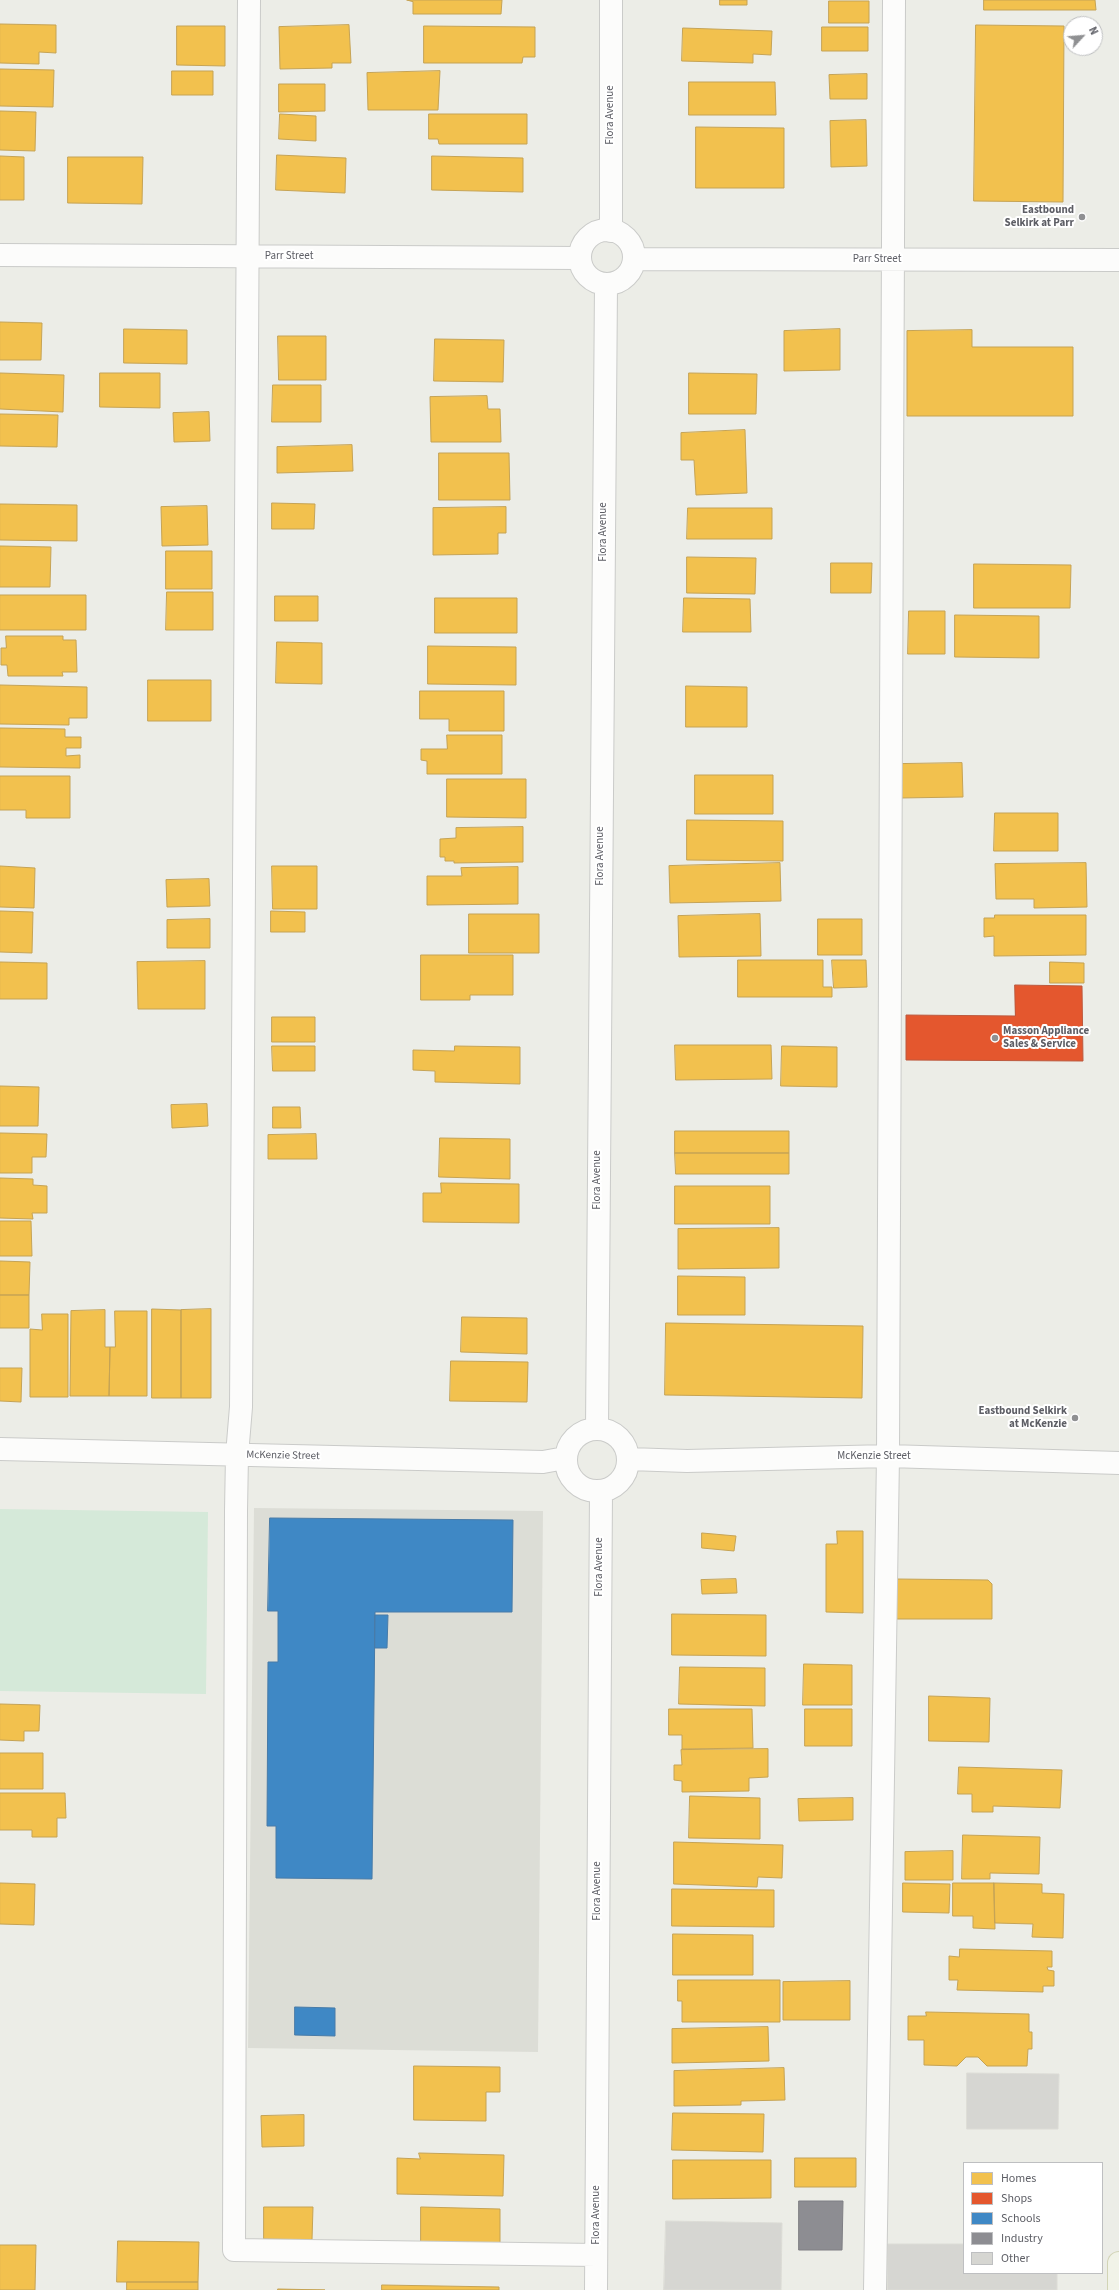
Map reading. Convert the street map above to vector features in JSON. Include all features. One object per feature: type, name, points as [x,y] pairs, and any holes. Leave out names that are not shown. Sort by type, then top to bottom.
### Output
[{"type":"main road","points":[[1119,2263],[1119,2290]]},
{"type":"street","points":[[249,0],[241,1399],[237,1455],[234,2250],[596,2254]]},
{"type":"street","name":"Flora Avenue","points":[[611,0],[611,231]]},
{"type":"street","points":[[875,2290],[888,1456],[894,0]]},
{"type":"street","points":[[598,231],[611,231],[627,238],[634,251],[634,260],[626,277],[616,284],[606,285],[589,279],[581,268],[579,258],[581,248],[588,237],[598,231]]},
{"type":"street","name":"Parr Street","points":[[0,255],[579,258]]},
{"type":"street","name":"Parr Street","points":[[634,260],[1119,260]]},
{"type":"street","name":"Flora Avenue","points":[[597,1428],[606,285]]},
{"type":"street","points":[[597,1428],[608,1430],[618,1436],[625,1445],[629,1459],[627,1469],[622,1479],[611,1488],[600,1492],[587,1490],[577,1485],[570,1477],[565,1458],[567,1448],[580,1432],[597,1428]]},
{"type":"street","name":"McKenzie Street","points":[[0,1449],[543,1462],[565,1458]]},
{"type":"street","name":"McKenzie Street","points":[[629,1459],[687,1461],[888,1456],[1119,1462]]},
{"type":"street","name":"Flora Avenue","points":[[596,2290],[600,1492]]},
{"type":"shaded area","points":[[254,1508],[543,1511],[538,2052],[248,2048]]},
{"type":"green space","points":[[0,1509],[208,1512],[206,1694],[0,1691]]},
{"type":"building: Homes","points":[[407,0],[502,0],[501,14],[413,14],[413,2]]},
{"type":"building: Homes","points":[[720,0],[747,0],[747,5],[720,5]]},
{"type":"building: Homes","points":[[984,0],[1095,0],[1096,10],[984,10]]},
{"type":"building: Homes","points":[[829,1],[869,1],[869,23],[829,23]]},
{"type":"building: Homes","points":[[0,24],[56,25],[56,53],[39,52],[39,64],[0,63]]},
{"type":"building: Homes","points":[[349,25],[351,63],[332,63],[332,68],[280,69],[279,27]]},
{"type":"building: Homes","points":[[976,25],[1063,26],[1063,202],[974,201]]},
{"type":"building: Homes","points":[[177,26],[225,26],[225,66],[177,65]]},
{"type":"building: Homes","points":[[424,26],[535,27],[535,57],[523,57],[522,63],[424,63]]},
{"type":"building: Homes","points":[[822,27],[868,27],[868,51],[822,51]]},
{"type":"building: Homes","points":[[683,28],[772,31],[771,55],[753,54],[753,63],[682,61]]},
{"type":"building: Homes","points":[[0,69],[54,70],[53,107],[0,106]]},
{"type":"building: Homes","points":[[172,71],[213,71],[213,95],[172,95]]},
{"type":"building: Homes","points":[[440,71],[438,110],[368,110],[367,73]]},
{"type":"building: Homes","points":[[867,74],[867,99],[830,99],[829,75]]},
{"type":"building: Homes","points":[[689,82],[775,82],[776,115],[689,115]]},
{"type":"building: Homes","points":[[279,84],[325,84],[325,111],[279,112]]},
{"type":"building: Homes","points":[[0,111],[36,112],[35,151],[0,150]]},
{"type":"building: Homes","points":[[280,114],[316,116],[316,141],[279,139]]},
{"type":"building: Homes","points":[[429,114],[527,114],[527,144],[439,144],[438,139],[429,139]]},
{"type":"building: Homes","points":[[866,120],[867,166],[831,167],[830,121]]},
{"type":"building: Homes","points":[[696,127],[784,128],[784,188],[696,188]]},
{"type":"building: Homes","points":[[277,155],[346,158],[345,193],[276,190]]},
{"type":"building: Homes","points":[[0,156],[24,157],[24,200],[0,200]]},
{"type":"building: Homes","points":[[432,156],[523,158],[523,192],[432,190]]},
{"type":"building: Homes","points":[[68,157],[143,157],[142,204],[68,203]]},
{"type":"building: Homes","points":[[0,322],[42,323],[41,360],[0,360]]},
{"type":"building: Homes","points":[[124,329],[187,330],[187,364],[124,363]]},
{"type":"building: Homes","points":[[840,329],[840,370],[784,371],[784,331]]},
{"type":"building: Homes","points":[[972,330],[972,347],[1073,347],[1073,416],[907,416],[907,331]]},
{"type":"building: Homes","points":[[278,336],[326,336],[326,380],[279,380]]},
{"type":"building: Homes","points":[[435,339],[504,340],[503,382],[434,381]]},
{"type":"building: Homes","points":[[0,373],[64,375],[63,412],[0,409]]},
{"type":"building: Homes","points":[[100,373],[160,373],[160,408],[100,407]]},
{"type":"building: Homes","points":[[689,373],[757,374],[756,414],[689,414]]},
{"type":"building: Homes","points":[[273,385],[321,385],[321,422],[272,422]]},
{"type":"building: Homes","points":[[487,396],[488,409],[500,409],[501,442],[431,442],[430,397]]},
{"type":"building: Homes","points":[[209,412],[210,441],[174,442],[173,413]]},
{"type":"building: Homes","points":[[0,414],[58,415],[57,447],[0,446]]},
{"type":"building: Homes","points":[[745,430],[747,493],[696,495],[694,460],[681,460],[681,433]]},
{"type":"building: Homes","points":[[352,445],[353,471],[277,473],[277,447]]},
{"type":"building: Homes","points":[[439,453],[509,453],[510,500],[439,500]]},
{"type":"building: Homes","points":[[272,503],[315,504],[314,529],[272,529]]},
{"type":"building: Homes","points":[[0,504],[77,505],[77,541],[0,540]]},
{"type":"building: Homes","points":[[207,506],[208,545],[162,546],[161,507]]},
{"type":"building: Homes","points":[[506,507],[506,533],[498,533],[498,554],[433,555],[433,508]]},
{"type":"building: Homes","points":[[688,508],[772,508],[772,539],[687,539]]},
{"type":"building: Homes","points":[[0,546],[51,547],[50,587],[0,587]]},
{"type":"building: Homes","points":[[166,551],[212,551],[212,589],[166,589]]},
{"type":"building: Homes","points":[[687,557],[756,558],[755,594],[687,593]]},
{"type":"building: Homes","points":[[831,563],[872,563],[871,593],[831,593]]},
{"type":"building: Homes","points":[[974,564],[1071,565],[1070,608],[974,608]]},
{"type":"building: Homes","points":[[167,592],[213,592],[213,630],[166,630]]},
{"type":"building: Homes","points":[[0,595],[86,595],[86,630],[0,630]]},
{"type":"building: Homes","points":[[275,596],[318,596],[318,621],[275,621]]},
{"type":"building: Homes","points":[[435,598],[517,598],[517,633],[435,633]]},
{"type":"building: Homes","points":[[684,598],[750,599],[751,632],[683,632]]},
{"type":"building: Homes","points":[[909,611],[945,611],[945,654],[908,654]]},
{"type":"building: Homes","points":[[955,615],[1039,616],[1039,658],[955,657]]},
{"type":"building: Homes","points":[[6,636],[63,636],[63,640],[76,640],[77,672],[62,672],[63,676],[8,676],[7,665],[1,665],[1,648],[6,648]]},
{"type":"building: Homes","points":[[277,642],[322,643],[322,684],[276,683]]},
{"type":"building: Homes","points":[[428,646],[516,647],[516,685],[428,684]]},
{"type":"building: Homes","points":[[148,680],[211,680],[211,721],[148,721]]},
{"type":"building: Homes","points":[[0,685],[87,687],[87,718],[69,718],[69,725],[0,724]]},
{"type":"building: Homes","points":[[686,686],[747,687],[747,727],[686,727]]},
{"type":"building: Homes","points":[[420,691],[504,691],[504,731],[449,731],[449,719],[420,719]]},
{"type":"building: Homes","points":[[0,728],[65,729],[65,737],[81,737],[81,748],[66,748],[66,756],[80,755],[80,768],[0,767]]},
{"type":"building: Homes","points":[[447,735],[502,735],[502,774],[427,774],[427,761],[421,760],[421,749],[447,749]]},
{"type":"building: Homes","points":[[962,763],[963,797],[900,798],[900,764]]},
{"type":"building: Homes","points":[[695,775],[773,775],[773,814],[695,814]]},
{"type":"building: Homes","points":[[0,776],[70,776],[70,818],[26,818],[26,810],[0,810]]},
{"type":"building: Homes","points":[[447,779],[526,779],[526,818],[447,817]]},
{"type":"building: Homes","points":[[995,813],[1058,813],[1058,851],[994,851]]},
{"type":"building: Homes","points":[[687,820],[783,821],[783,861],[687,860]]},
{"type":"building: Homes","points":[[523,827],[523,862],[454,863],[454,861],[445,861],[445,857],[440,857],[440,839],[456,838],[456,828]]},
{"type":"building: Homes","points":[[780,863],[781,901],[670,903],[669,866]]},
{"type":"building: Homes","points":[[1086,863],[1087,907],[1034,908],[1034,899],[996,899],[995,864]]},
{"type":"building: Homes","points":[[0,866],[35,868],[34,908],[0,907]]},
{"type":"building: Homes","points":[[272,866],[317,866],[317,909],[273,909]]},
{"type":"building: Homes","points":[[518,867],[518,904],[427,905],[427,876],[462,876],[461,868]]},
{"type":"building: Homes","points":[[209,879],[210,906],[167,907],[166,880]]},
{"type":"building: Homes","points":[[0,911],[33,912],[32,953],[0,952]]},
{"type":"building: Homes","points":[[271,911],[305,912],[305,932],[271,932]]},
{"type":"building: Homes","points":[[469,914],[539,914],[539,953],[469,953]]},
{"type":"building: Homes","points":[[760,914],[761,956],[679,957],[678,916]]},
{"type":"building: Homes","points":[[995,915],[1086,915],[1086,955],[994,956],[994,936],[984,937],[984,918],[994,918]]},
{"type":"building: Homes","points":[[210,919],[210,948],[167,948],[167,920]]},
{"type":"building: Homes","points":[[818,919],[862,919],[862,955],[818,955]]},
{"type":"building: Homes","points":[[421,955],[513,955],[513,995],[470,995],[470,1000],[421,1000]]},
{"type":"building: Homes","points":[[738,960],[823,960],[823,987],[832,987],[832,997],[738,997]]},
{"type":"building: Homes","points":[[832,960],[866,960],[867,987],[834,988]]},
{"type":"building: Homes","points":[[205,961],[205,1009],[138,1009],[137,962]]},
{"type":"building: Homes","points":[[0,962],[47,963],[47,999],[0,999]]},
{"type":"building: Homes","points":[[1050,962],[1084,963],[1084,983],[1050,983]]},
{"type":"building: Homes","points":[[272,1017],[315,1017],[315,1042],[272,1042]]},
{"type":"building: Homes","points":[[675,1045],[771,1045],[772,1079],[676,1080]]},
{"type":"building: Homes","points":[[272,1046],[315,1046],[315,1071],[273,1071]]},
{"type":"building: Homes","points":[[455,1046],[520,1047],[520,1084],[435,1082],[435,1071],[413,1070],[413,1050],[454,1051]]},
{"type":"building: Homes","points":[[782,1046],[837,1047],[837,1087],[781,1086]]},
{"type":"building: Homes","points":[[0,1086],[39,1087],[38,1126],[0,1126]]},
{"type":"building: Homes","points":[[207,1104],[208,1126],[172,1128],[171,1105]]},
{"type":"building: Homes","points":[[273,1107],[300,1107],[301,1128],[273,1128]]},
{"type":"building: Homes","points":[[675,1131],[789,1131],[789,1153],[675,1153]]},
{"type":"building: Homes","points":[[0,1133],[47,1134],[46,1157],[32,1157],[32,1173],[0,1173]]},
{"type":"building: Homes","points":[[316,1134],[317,1159],[268,1159],[268,1135]]},
{"type":"building: Homes","points":[[440,1138],[510,1139],[510,1179],[439,1177]]},
{"type":"building: Homes","points":[[675,1153],[789,1153],[789,1174],[676,1174]]},
{"type":"building: Homes","points":[[0,1178],[33,1179],[33,1185],[47,1186],[47,1213],[32,1213],[33,1219],[0,1218]]},
{"type":"building: Homes","points":[[441,1183],[519,1184],[519,1223],[423,1222],[423,1193],[441,1193]]},
{"type":"building: Homes","points":[[675,1186],[770,1186],[770,1224],[675,1224]]},
{"type":"building: Homes","points":[[0,1221],[31,1221],[32,1256],[0,1256]]},
{"type":"building: Homes","points":[[779,1228],[779,1268],[678,1269],[678,1229]]},
{"type":"building: Homes","points":[[0,1261],[30,1262],[29,1295],[0,1295]]},
{"type":"building: Homes","points":[[678,1276],[745,1277],[745,1315],[678,1315]]},
{"type":"building: Homes","points":[[0,1295],[29,1295],[29,1328],[0,1328]]},
{"type":"building: Homes","points":[[152,1309],[181,1310],[181,1398],[152,1398]]},
{"type":"building: Homes","points":[[211,1309],[211,1398],[181,1398],[181,1310]]},
{"type":"building: Homes","points":[[105,1310],[105,1347],[110,1347],[109,1396],[70,1396],[71,1311]]},
{"type":"building: Homes","points":[[115,1311],[147,1311],[147,1396],[109,1396],[110,1347],[115,1347]]},
{"type":"building: Homes","points":[[42,1314],[68,1314],[68,1397],[30,1397],[30,1329],[42,1330]]},
{"type":"building: Homes","points":[[462,1317],[527,1318],[527,1354],[461,1352]]},
{"type":"building: Homes","points":[[666,1323],[863,1326],[862,1398],[665,1395]]},
{"type":"building: Homes","points":[[451,1361],[528,1362],[527,1402],[450,1401]]},
{"type":"building: Homes","points":[[0,1368],[22,1368],[21,1402],[0,1401]]},
{"type":"building: Homes","points":[[837,1531],[863,1531],[863,1613],[826,1612],[826,1544],[837,1544]]},
{"type":"building: Homes","points":[[702,1533],[736,1536],[734,1551],[702,1548]]},
{"type":"building: Homes","points":[[736,1579],[737,1593],[702,1594],[701,1580]]},
{"type":"building: Homes","points":[[896,1579],[988,1580],[992,1584],[992,1619],[895,1619]]},
{"type":"building: Homes","points":[[672,1614],[766,1615],[766,1656],[672,1655]]},
{"type":"building: Homes","points":[[804,1664],[852,1665],[852,1705],[803,1705]]},
{"type":"building: Homes","points":[[680,1667],[765,1668],[765,1706],[679,1704]]},
{"type":"building: Homes","points":[[929,1696],[990,1698],[989,1742],[929,1741]]},
{"type":"building: Homes","points":[[0,1704],[40,1705],[39,1731],[24,1731],[24,1741],[0,1740]]},
{"type":"building: Homes","points":[[669,1709],[752,1709],[753,1748],[682,1749],[682,1735],[669,1735]]},
{"type":"building: Homes","points":[[805,1709],[852,1709],[852,1746],[805,1746]]},
{"type":"building: Homes","points":[[768,1749],[768,1777],[749,1778],[749,1791],[682,1792],[682,1781],[674,1780],[674,1765],[682,1765],[681,1750]]},
{"type":"building: Homes","points":[[0,1753],[43,1753],[43,1789],[0,1789]]},
{"type":"building: Homes","points":[[959,1767],[1062,1770],[1060,1808],[993,1806],[993,1812],[972,1812],[972,1794],[958,1794]]},
{"type":"building: Homes","points":[[0,1793],[65,1793],[66,1818],[57,1818],[57,1837],[32,1837],[32,1830],[0,1830]]},
{"type":"building: Homes","points":[[690,1796],[760,1798],[760,1839],[689,1838]]},
{"type":"building: Homes","points":[[853,1798],[853,1820],[799,1821],[798,1799]]},
{"type":"building: Homes","points":[[963,1835],[1040,1837],[1039,1874],[990,1873],[990,1879],[962,1879]]},
{"type":"building: Homes","points":[[674,1842],[783,1845],[782,1878],[758,1877],[757,1887],[674,1884]]},
{"type":"building: Homes","points":[[953,1851],[953,1880],[905,1880],[905,1852]]},
{"type":"building: Homes","points":[[0,1883],[35,1884],[34,1925],[0,1924]]},
{"type":"building: Homes","points":[[903,1883],[950,1884],[949,1913],[903,1912]]},
{"type":"building: Homes","points":[[953,1883],[994,1883],[995,1929],[973,1928],[973,1916],[953,1916]]},
{"type":"building: Homes","points":[[994,1883],[1042,1884],[1042,1893],[1064,1894],[1063,1938],[1032,1937],[1033,1924],[995,1923]]},
{"type":"building: Homes","points":[[672,1889],[774,1890],[774,1927],[672,1926]]},
{"type":"building: Homes","points":[[673,1934],[753,1935],[753,1975],[673,1975]]},
{"type":"building: Homes","points":[[960,1949],[1052,1951],[1052,1967],[1047,1967],[1048,1970],[1054,1971],[1054,1986],[1043,1986],[1043,1992],[957,1990],[958,1980],[949,1980],[949,1956],[959,1957]]},
{"type":"building: Homes","points":[[678,1980],[780,1980],[780,2022],[682,2022],[682,2001],[678,2001]]},
{"type":"building: Homes","points":[[850,1981],[850,2020],[783,2020],[783,1982]]},
{"type":"building: Homes","points":[[926,2012],[1029,2014],[1029,2032],[1032,2032],[1032,2049],[1028,2049],[1027,2066],[987,2066],[978,2057],[966,2057],[957,2066],[924,2065],[924,2040],[908,2040],[908,2016],[926,2016]]},
{"type":"building: Homes","points":[[768,2027],[769,2061],[672,2063],[672,2029]]},
{"type":"building: Homes","points":[[414,2066],[500,2067],[500,2092],[486,2092],[486,2121],[414,2120]]},
{"type":"building: Homes","points":[[784,2068],[785,2100],[741,2101],[741,2105],[674,2106],[674,2071]]},
{"type":"building: Homes","points":[[673,2113],[764,2114],[763,2152],[672,2150]]},
{"type":"building: Homes","points":[[304,2115],[304,2146],[262,2147],[261,2116]]},
{"type":"building: Homes","points":[[419,2153],[504,2155],[503,2196],[397,2194],[397,2158],[420,2159]]},
{"type":"building: Homes","points":[[795,2158],[856,2158],[856,2187],[795,2187]]},
{"type":"building: Homes","points":[[673,2160],[771,2160],[771,2198],[673,2199]]},
{"type":"building: Homes","points":[[264,2207],[313,2207],[312,2240],[264,2239]]},
{"type":"building: Homes","points":[[421,2207],[500,2209],[500,2244],[421,2242]]},
{"type":"building: Homes","points":[[118,2241],[199,2242],[198,2282],[117,2282]]},
{"type":"building: Homes","points":[[0,2245],[36,2245],[35,2290],[0,2290]]},
{"type":"building: Homes","points":[[127,2282],[198,2282],[198,2290],[127,2290]]},
{"type":"building: Homes","points":[[382,2285],[499,2287],[499,2290],[382,2290]]},
{"type":"building: Homes","points":[[278,2289],[325,2290],[278,2290]]},
{"type":"building: Shops","name":"Masson Appliance Sales & Service","points":[[1015,985],[1082,986],[1083,1061],[906,1060],[906,1015],[1015,1016]]},
{"type":"building: Schools","points":[[270,1518],[513,1520],[512,1612],[375,1612],[372,1879],[276,1878],[276,1826],[267,1826],[268,1662],[278,1662],[278,1611],[268,1611]]},
{"type":"building: Schools","points":[[375,1615],[388,1615],[387,1648],[375,1648]]},
{"type":"building: Schools","points":[[295,2007],[335,2008],[335,2036],[295,2035]]},
{"type":"building: Industry","points":[[799,2201],[843,2201],[842,2250],[799,2250]]},
{"type":"building: Other","points":[[967,2073],[1059,2074],[1058,2129],[967,2129]]},
{"type":"building: Other","points":[[666,2221],[782,2223],[781,2290],[664,2290]]},
{"type":"building: Other","points":[[888,2244],[963,2244],[963,2274],[1057,2274],[1057,2290],[888,2290]]},
{"type":"place","name":"Eastbound Selkirk at Parr","points":[[1082,217]]},
{"type":"place","name":"Masson Appliance Sales & Service","points":[[995,1038]]},
{"type":"place","name":"Eastbound Selkirk at McKenzie","points":[[1075,1418]]}]
